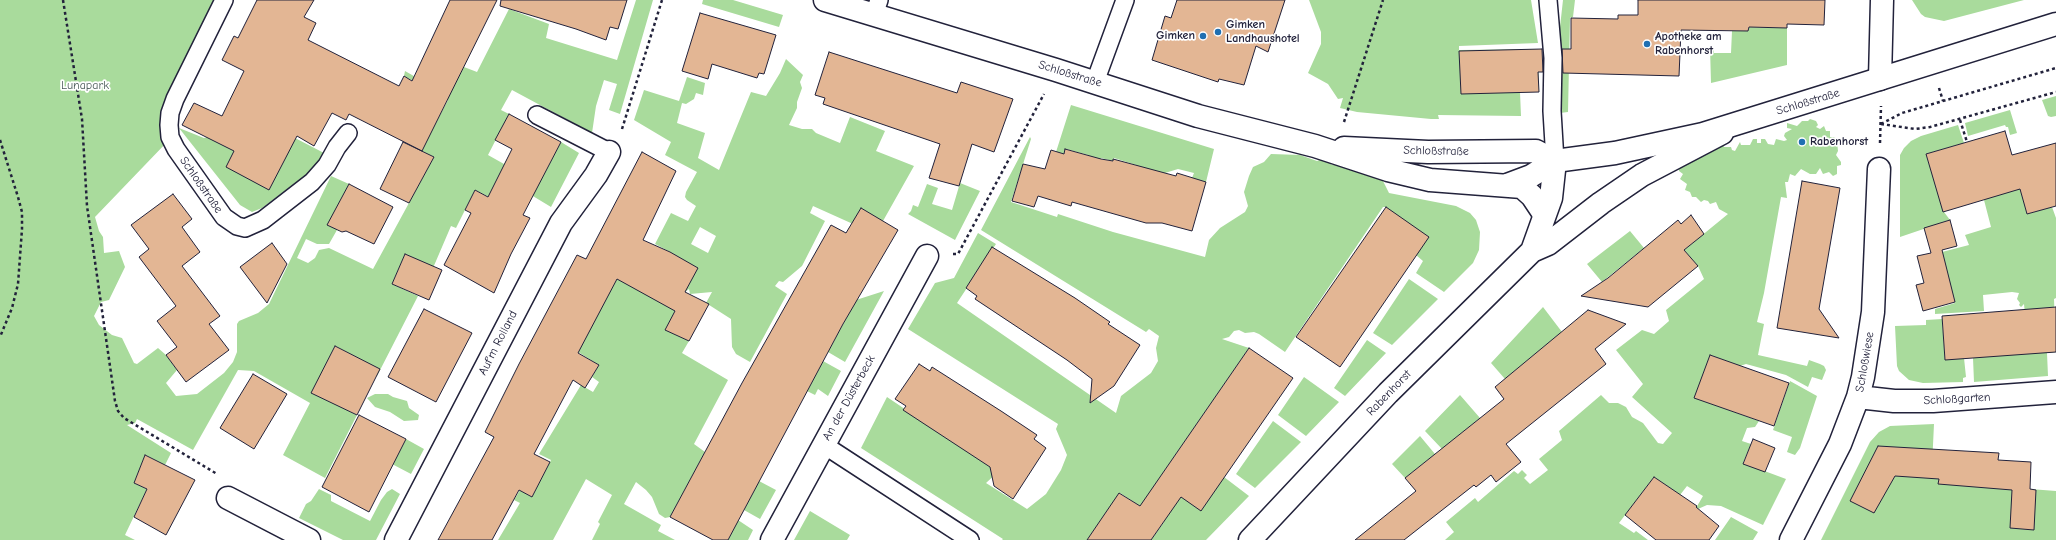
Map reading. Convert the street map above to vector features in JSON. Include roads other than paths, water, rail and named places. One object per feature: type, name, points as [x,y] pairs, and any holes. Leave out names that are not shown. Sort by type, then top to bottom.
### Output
[{"type":"street","name":"Schloßstraße","points":[[825,0],[877,7],[1056,70],[1212,120],[1325,147],[1388,170],[1430,180],[1522,187],[1527,191],[1544,214]]},
{"type":"street","points":[[1880,79],[1882,0]]},
{"type":"street","name":"Schloßstraße","points":[[1507,185],[1531,176],[1555,161],[1653,145],[1744,122],[2056,24]]},
{"type":"street","name":"Rabenhorst","points":[[1250,540],[1388,393],[1532,251],[1548,244],[1642,175],[1744,122]]},
{"type":"street","name":"Schloßstraße","points":[[1325,147],[1428,152],[1536,150],[1555,161]]},
{"type":"street","name":"Auf'm Rolland","points":[[396,540],[561,223],[596,175],[609,152]]},
{"type":"street","name":"Rabenhorst","points":[[1532,251],[1550,198],[1555,161]]},
{"type":"street","name":"Schloßwiese","points":[[1791,540],[1840,444],[1858,397],[1863,376],[1873,312],[1879,169]]},
{"type":"street","name":"An der Düsterbeck","points":[[772,540],[927,256]]},
{"type":"street","name":"Schloßgarten","points":[[1858,397],[1894,401],[1933,401],[2056,392]]},
{"type":"street","points":[[228,498],[309,540]]},
{"type":"lane","name":"Schloßstraße","points":[[224,0],[175,99],[170,114],[169,125],[170,137],[176,149],[224,217],[237,226],[246,228],[263,220],[312,182],[327,165],[337,147],[348,133]]},
{"type":"lane","points":[[1095,82],[1125,0]]},
{"type":"lane","points":[[1548,0],[1553,58],[1552,111],[1555,161]]},
{"type":"lane","points":[[537,115],[609,152]]},
{"type":"lane","points":[[824,445],[970,540]]},
{"type":"place","name":"Gimken Landhaushotel","points":[[1218,32]]},
{"type":"place","name":"Gimken","points":[[1203,36]]},
{"type":"place","name":"Apotheke am Rabenhorst","points":[[1647,44]]},
{"type":"place","name":"Rabenhorst","points":[[1802,142]]},
{"type":"park label","name":"Lunapark","points":[[85,86]]}]
